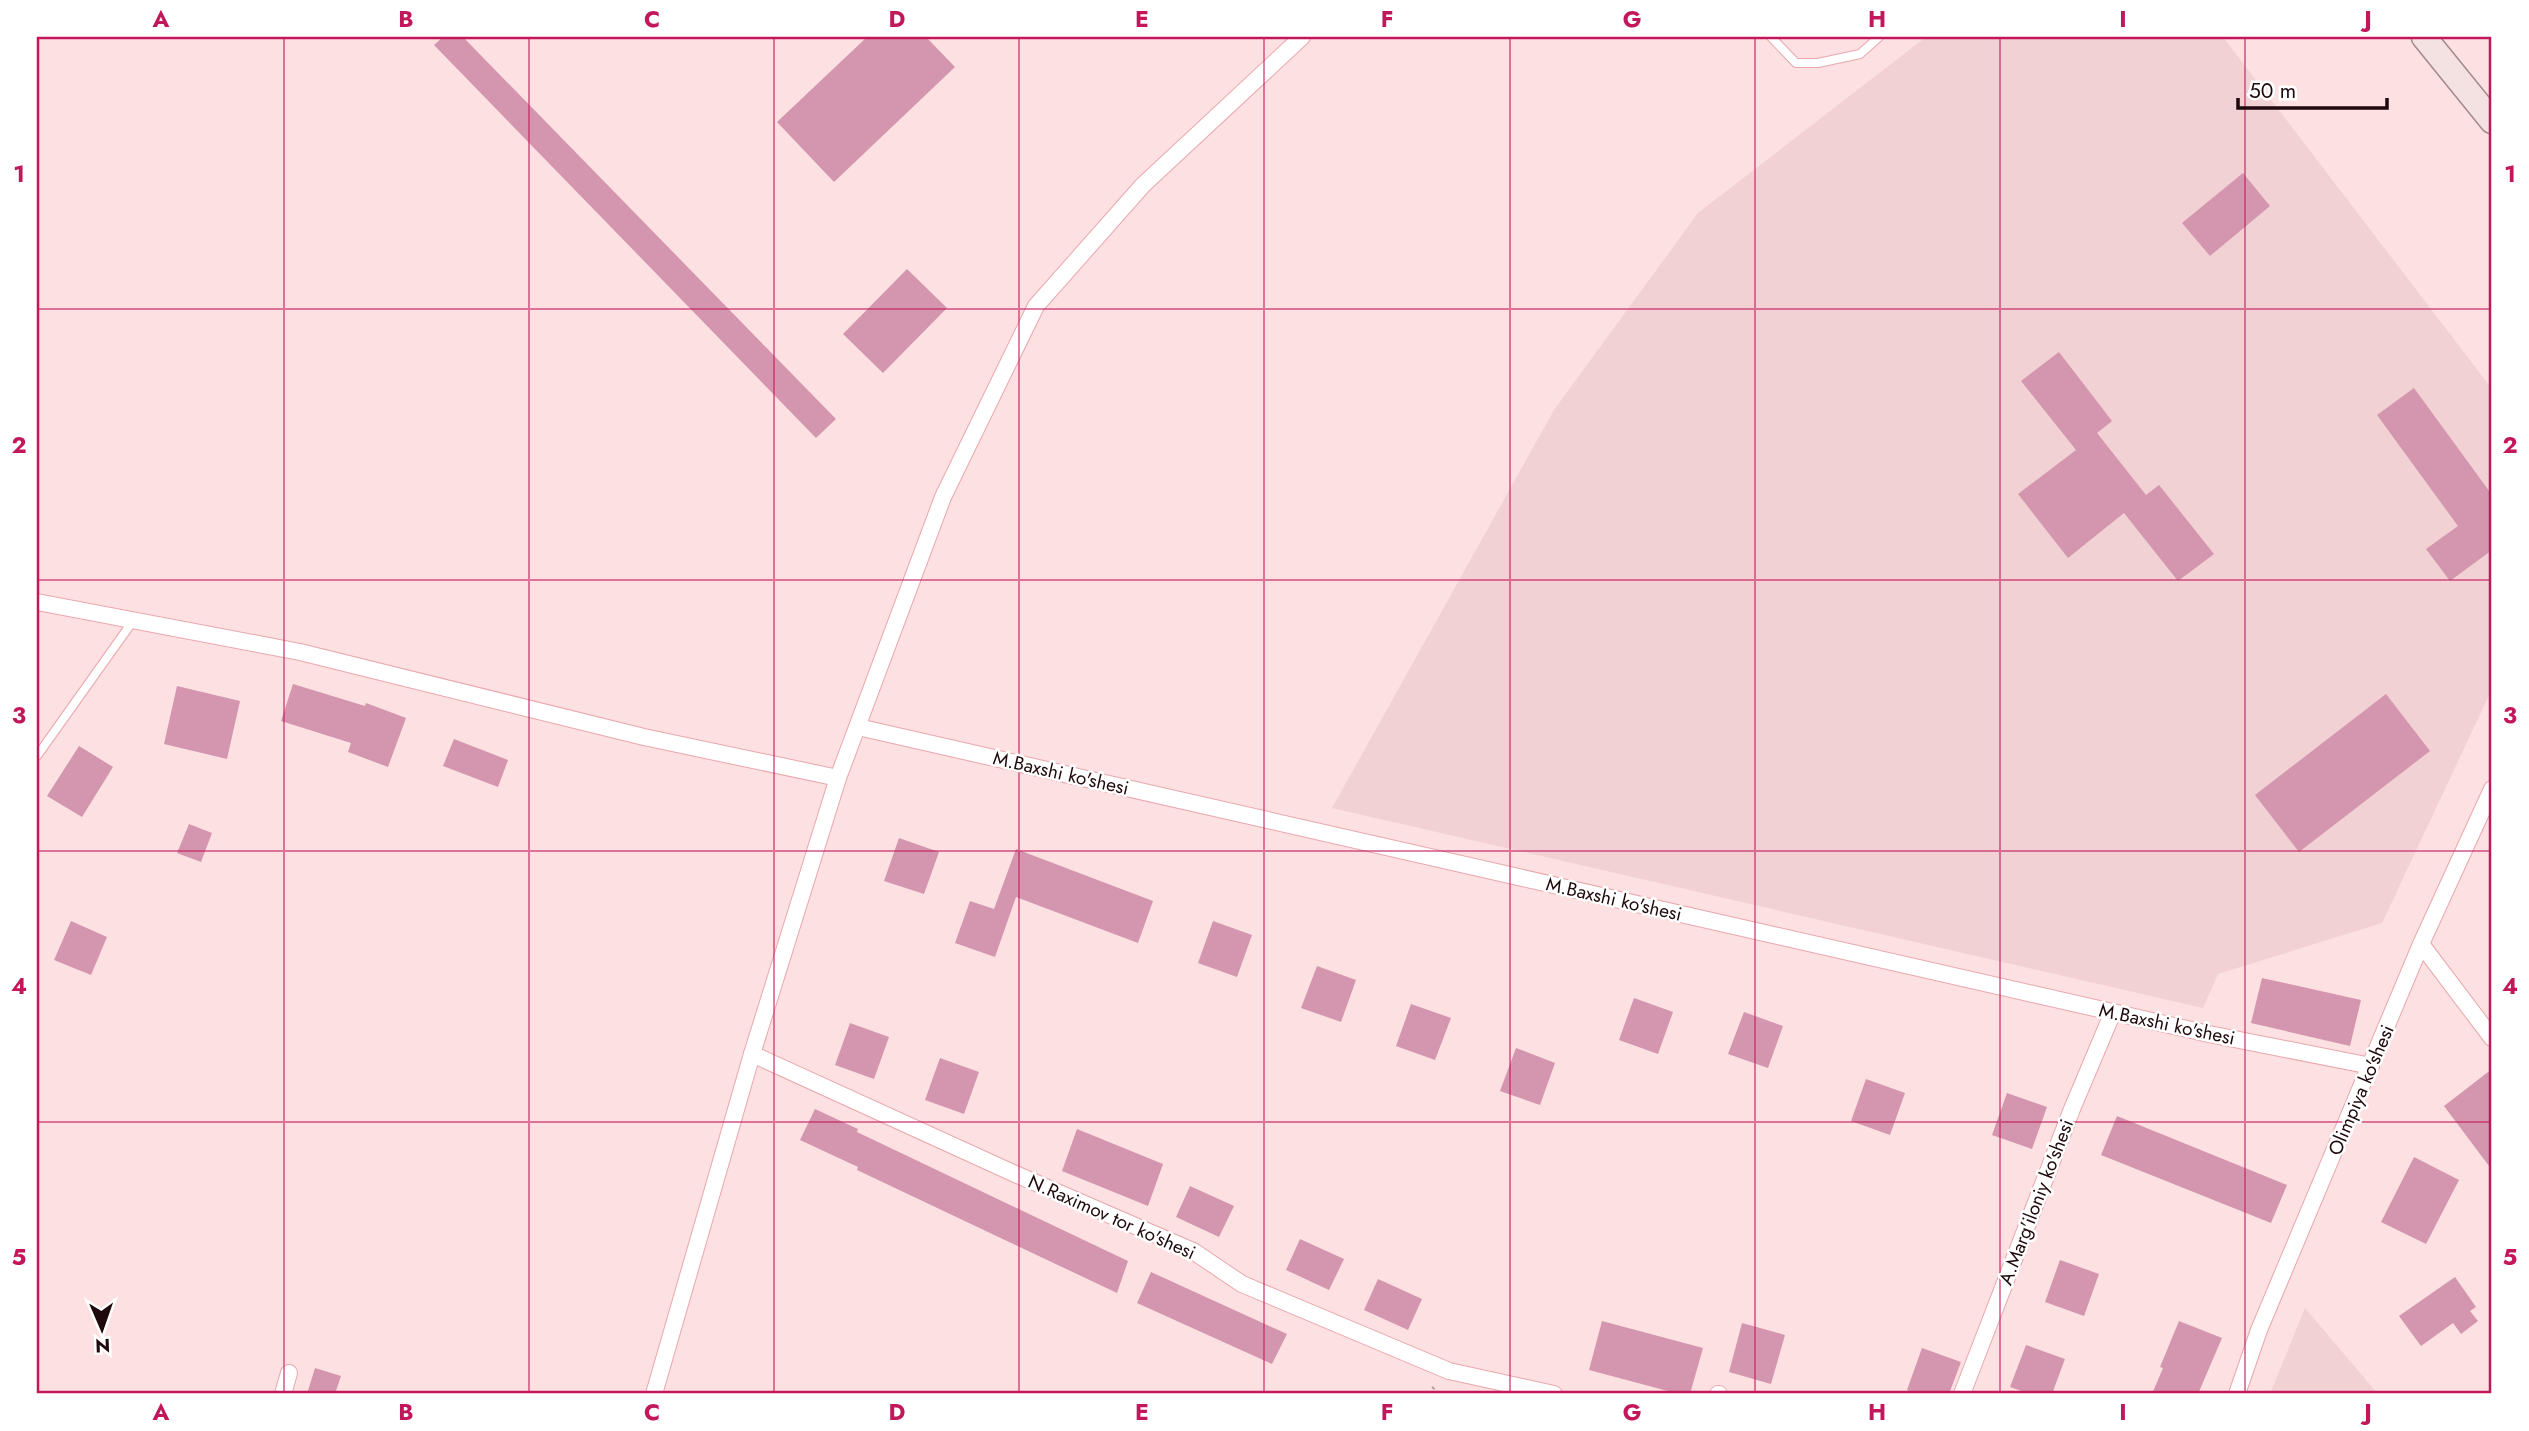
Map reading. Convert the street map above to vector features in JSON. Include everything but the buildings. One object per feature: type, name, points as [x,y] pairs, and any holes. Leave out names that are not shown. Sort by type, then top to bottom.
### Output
[{"type":"main road","points":[[2424,37],[2492,121]]},
{"type":"street","points":[[654,1394],[752,1054],[838,778],[943,497],[1036,306],[1143,185],[1302,37]]},
{"type":"street","points":[[37,602],[300,652],[644,737],[838,778]]},
{"type":"street","name":"M.Baxshi ko'shesi","points":[[858,727],[2113,1012],[2371,1066]]},
{"type":"street","name":"Olimpiya ko'shesi","points":[[2237,1394],[2259,1330],[2421,944],[2492,789]]},
{"type":"street","points":[[2421,944],[2492,1038]]},
{"type":"street","name":"A.Marg'iloniy ko'shesi","points":[[1962,1394],[2072,1109],[2113,1012]]},
{"type":"street","name":"N.Raximov tor ko'shesi","points":[[752,1054],[1013,1173],[1193,1251],[1242,1284],[1449,1371],[1554,1394]]},
{"type":"street","points":[[283,1394],[289,1373]]},
{"type":"lane","points":[[1771,37],[1796,63],[1818,63],[1860,54],[1879,37]]},
{"type":"lane","points":[[37,757],[133,621]]},
{"type":"shaded area","points":[[1926,37],[2223,37],[2492,389],[2492,689],[2382,923],[2218,974],[2203,1008],[1332,808],[1554,410],[1698,213]]},
{"type":"shaded area","points":[[2305,1308],[2378,1394],[2270,1394]]}]
